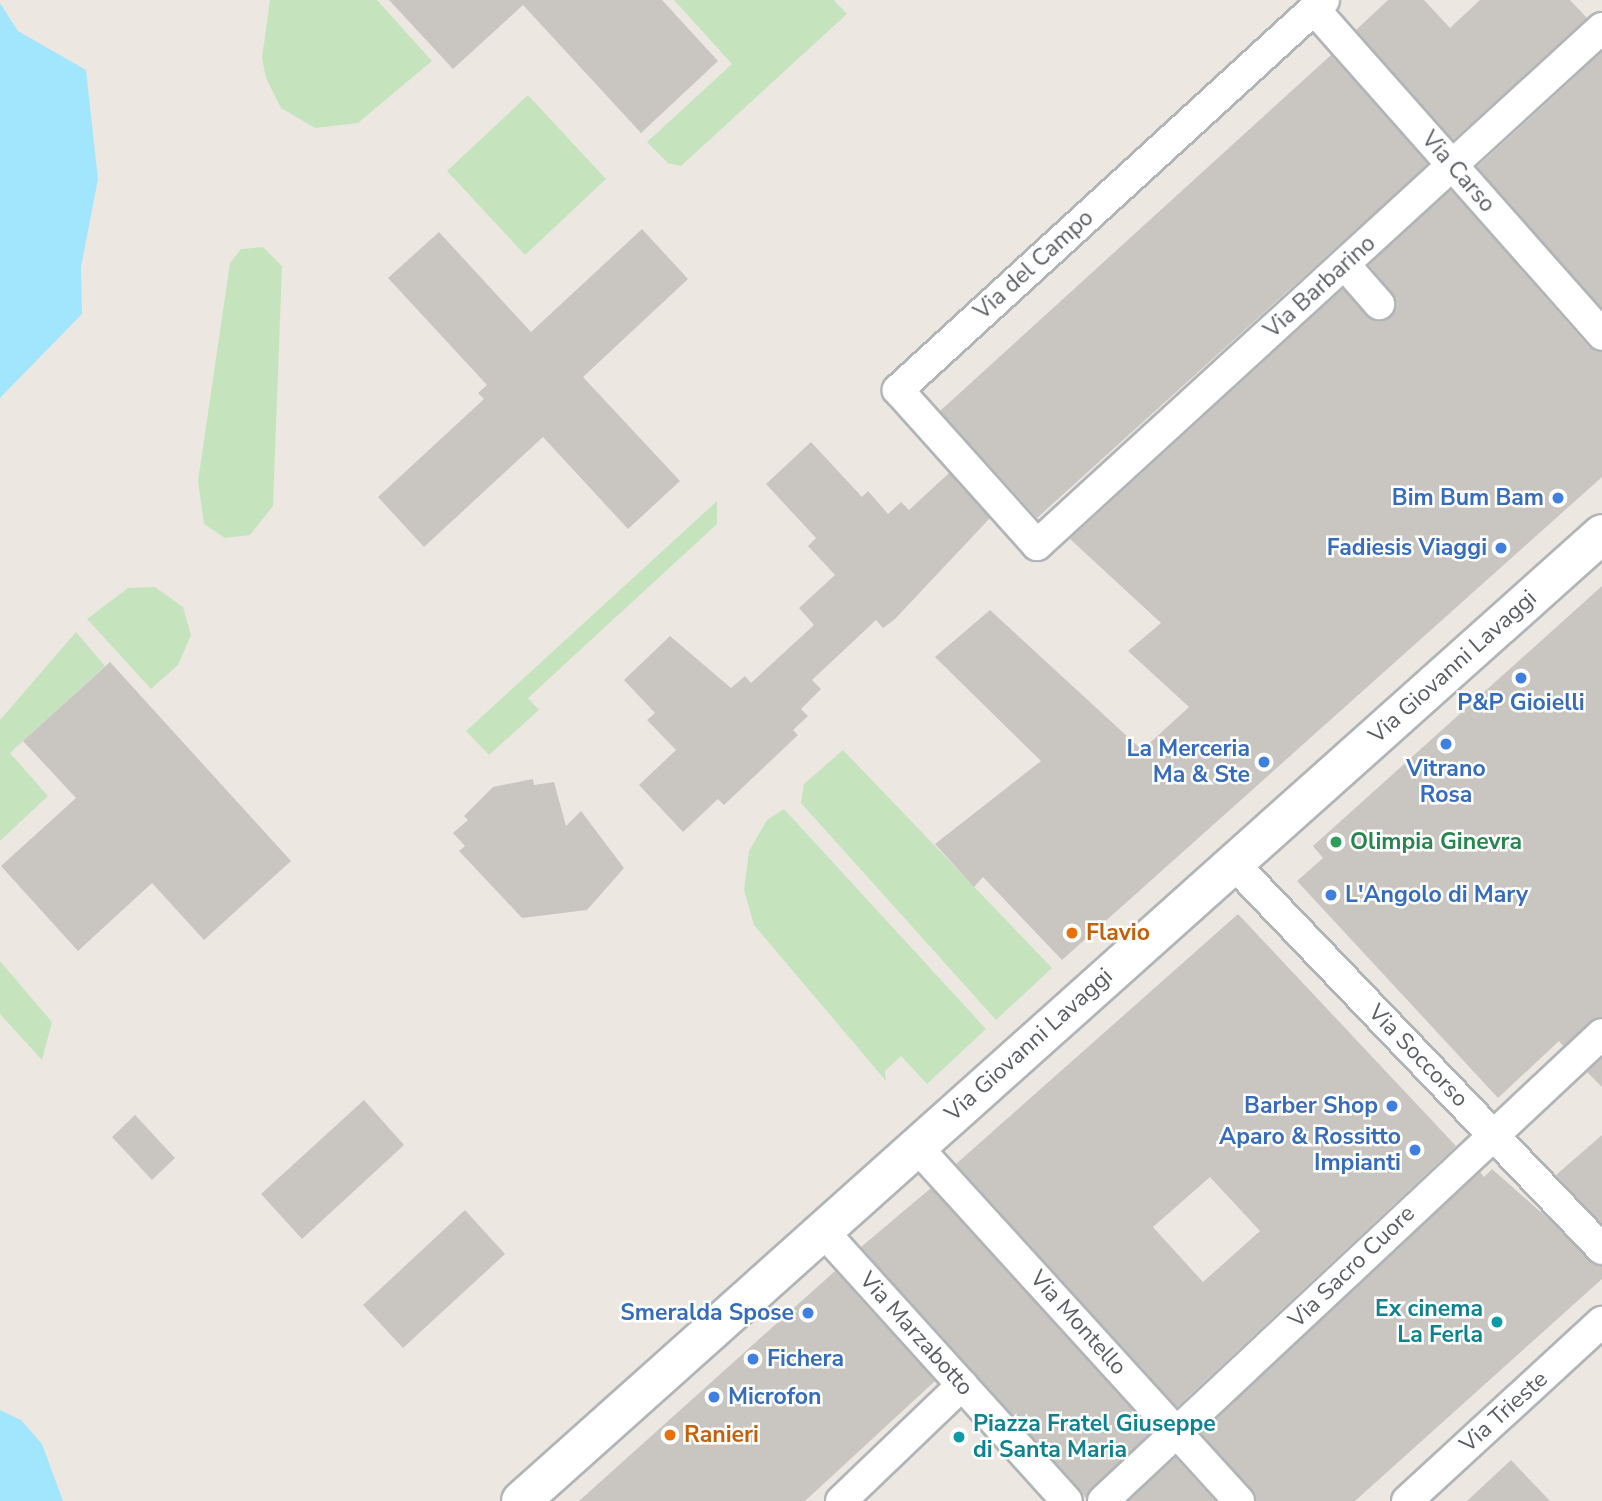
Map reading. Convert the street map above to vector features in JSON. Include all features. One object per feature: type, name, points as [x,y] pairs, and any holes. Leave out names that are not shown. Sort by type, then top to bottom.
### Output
[{"type":"main road","name":"Via Giovanni Lavaggi","points":[[521,1501],[1602,534]]},
{"type":"street","name":"Via Carso","points":[[1319,5],[1453,167],[1602,335]]},
{"type":"street","name":"Via del Campo","points":[[1037,545],[898,390],[1319,5]]},
{"type":"street","name":"Via Barbarino","points":[[1037,545],[1602,29]]},
{"type":"street","points":[[1345,265],[1379,304]]},
{"type":"street","name":"Via Soccorso","points":[[1233,863],[1602,1249]]},
{"type":"street","name":"Via Sacro Cuore","points":[[1103,1501],[1602,1034]]},
{"type":"street","name":"Via Montello","points":[[916,1146],[1239,1501]]},
{"type":"street","name":"Via Marzabotto","points":[[822,1230],[1066,1501]]},
{"type":"street","name":"Via Trieste","points":[[1406,1501],[1602,1322]]},
{"type":"street","points":[[853,1497],[962,1385]]},
{"type":"green space","points":[[270,0],[377,0],[432,61],[358,123],[315,128],[281,108],[266,78],[262,58]]},
{"type":"green space","points":[[674,0],[834,0],[847,14],[681,166],[668,163],[647,142],[732,64]]},
{"type":"green space","points":[[528,95],[606,179],[525,255],[447,171]]},
{"type":"green space","points":[[263,247],[282,266],[273,506],[250,535],[225,538],[204,524],[198,481],[230,263],[241,249]]},
{"type":"green space","points":[[717,501],[717,524],[528,698],[539,710],[489,755],[466,731]]},
{"type":"green space","points":[[155,587],[183,607],[191,635],[178,665],[151,689],[87,619],[128,588]]},
{"type":"green space","points":[[76,632],[105,666],[10,753],[48,796],[0,841],[0,720]]},
{"type":"green space","points":[[843,750],[1052,968],[996,1020],[801,803],[804,784]]},
{"type":"green space","points":[[784,809],[986,1029],[927,1084],[901,1056],[885,1071],[886,1081],[754,925],[744,890],[749,851],[767,820]]},
{"type":"green space","points":[[0,961],[52,1022],[42,1060],[0,1014]]},
{"type":"water","points":[[0,3],[18,31],[86,70],[98,179],[81,267],[82,314],[0,398]]},
{"type":"water","points":[[0,1410],[21,1420],[42,1444],[63,1501],[0,1501]]},
{"type":"building","points":[[389,0],[662,0],[718,61],[641,133],[523,5],[453,69]]},
{"type":"building","points":[[1388,0],[1424,0],[1450,28],[1480,0],[1570,0],[1587,18],[1453,140],[1356,30]]},
{"type":"building","points":[[1602,52],[1602,309],[1477,167]]},
{"type":"building","points":[[1331,55],[1428,164],[1037,518],[940,411]]},
{"type":"building","points":[[1451,190],[1589,347],[1602,352],[1602,477],[1062,960],[983,877],[974,887],[935,844],[1041,761],[935,657],[990,610],[1142,750],[1189,707],[1128,651],[1161,623],[1070,539],[1343,289],[1373,320],[1391,317],[1396,300],[1369,265]]},
{"type":"building","points":[[642,229],[688,279],[583,377],[680,481],[628,529],[543,437],[424,547],[378,497],[484,399],[478,393],[487,385],[388,278],[439,232],[531,332]]},
{"type":"building","points":[[811,442],[862,497],[868,491],[888,514],[901,502],[909,510],[949,473],[990,518],[895,619],[883,628],[876,620],[812,680],[821,689],[801,709],[808,716],[793,730],[798,735],[724,805],[718,799],[683,832],[639,785],[676,750],[647,720],[655,713],[624,680],[670,636],[731,688],[745,676],[751,683],[814,625],[799,608],[835,575],[808,546],[816,538],[766,484]]},
{"type":"building","points":[[1602,586],[1602,1017],[1563,1046],[1559,1041],[1498,1098],[1297,881],[1323,858],[1313,846]]},
{"type":"building","points":[[110,662],[291,861],[204,940],[152,883],[78,951],[1,866],[76,798],[23,741]]},
{"type":"building","points":[[533,779],[534,785],[554,782],[566,826],[581,811],[624,868],[587,910],[522,918],[459,851],[465,846],[453,833],[468,820],[464,816],[493,787]]},
{"type":"building","points":[[1238,914],[1456,1146],[1177,1407],[956,1164]],"holes":[[[1210,1177],[1260,1231],[1203,1282],[1153,1227]]]},
{"type":"building","points":[[1602,1058],[1602,1087],[1587,1072]]},
{"type":"building","points":[[364,1100],[404,1145],[302,1239],[261,1194]]},
{"type":"building","points":[[135,1115],[175,1158],[152,1180],[112,1137]]},
{"type":"building","points":[[1602,1135],[1602,1224],[1556,1175]]},
{"type":"building","points":[[1492,1169],[1602,1266],[1602,1279],[1355,1501],[1256,1501],[1201,1433],[1480,1172],[1484,1177]]},
{"type":"building","points":[[931,1188],[1152,1431],[1086,1498],[861,1247]]},
{"type":"building","points":[[465,1210],[505,1254],[403,1348],[363,1305]]},
{"type":"building","points":[[835,1271],[935,1381],[805,1501],[579,1501]]},
{"type":"building","points":[[1175,1457],[1215,1501],[1129,1501]]},
{"type":"building","points":[[1511,1460],[1550,1501],[1467,1501]]},
{"type":"place","name":"Bim Bum Bam","points":[[1558,498]]},
{"type":"place","name":"Fadiesis Viaggi","points":[[1501,548]]},
{"type":"place","name":"P&P Gioielli","points":[[1521,678]]},
{"type":"place","name":"Vitrano Rosa","points":[[1446,744]]},
{"type":"place","name":"La Merceria Ma & Ste","points":[[1264,762]]},
{"type":"place","name":"Olimpia Ginevra","points":[[1336,842]]},
{"type":"place","name":"L'Angolo di Mary","points":[[1331,895]]},
{"type":"place","name":"Flavio","points":[[1072,933]]},
{"type":"place","name":"Barber Shop","points":[[1392,1106]]},
{"type":"place","name":"Aparo & Rossitto Impianti","points":[[1415,1150]]},
{"type":"place","name":"Smeralda Spose","points":[[808,1313]]},
{"type":"place","name":"Ex cinema La Ferla","points":[[1497,1322]]},
{"type":"place","name":"Fichera","points":[[753,1359]]},
{"type":"place","name":"Microfon","points":[[714,1397]]},
{"type":"place","name":"Ranieri","points":[[670,1435]]},
{"type":"place","name":"Piazza Fratel Giuseppe di Santa Maria","points":[[959,1437]]}]
